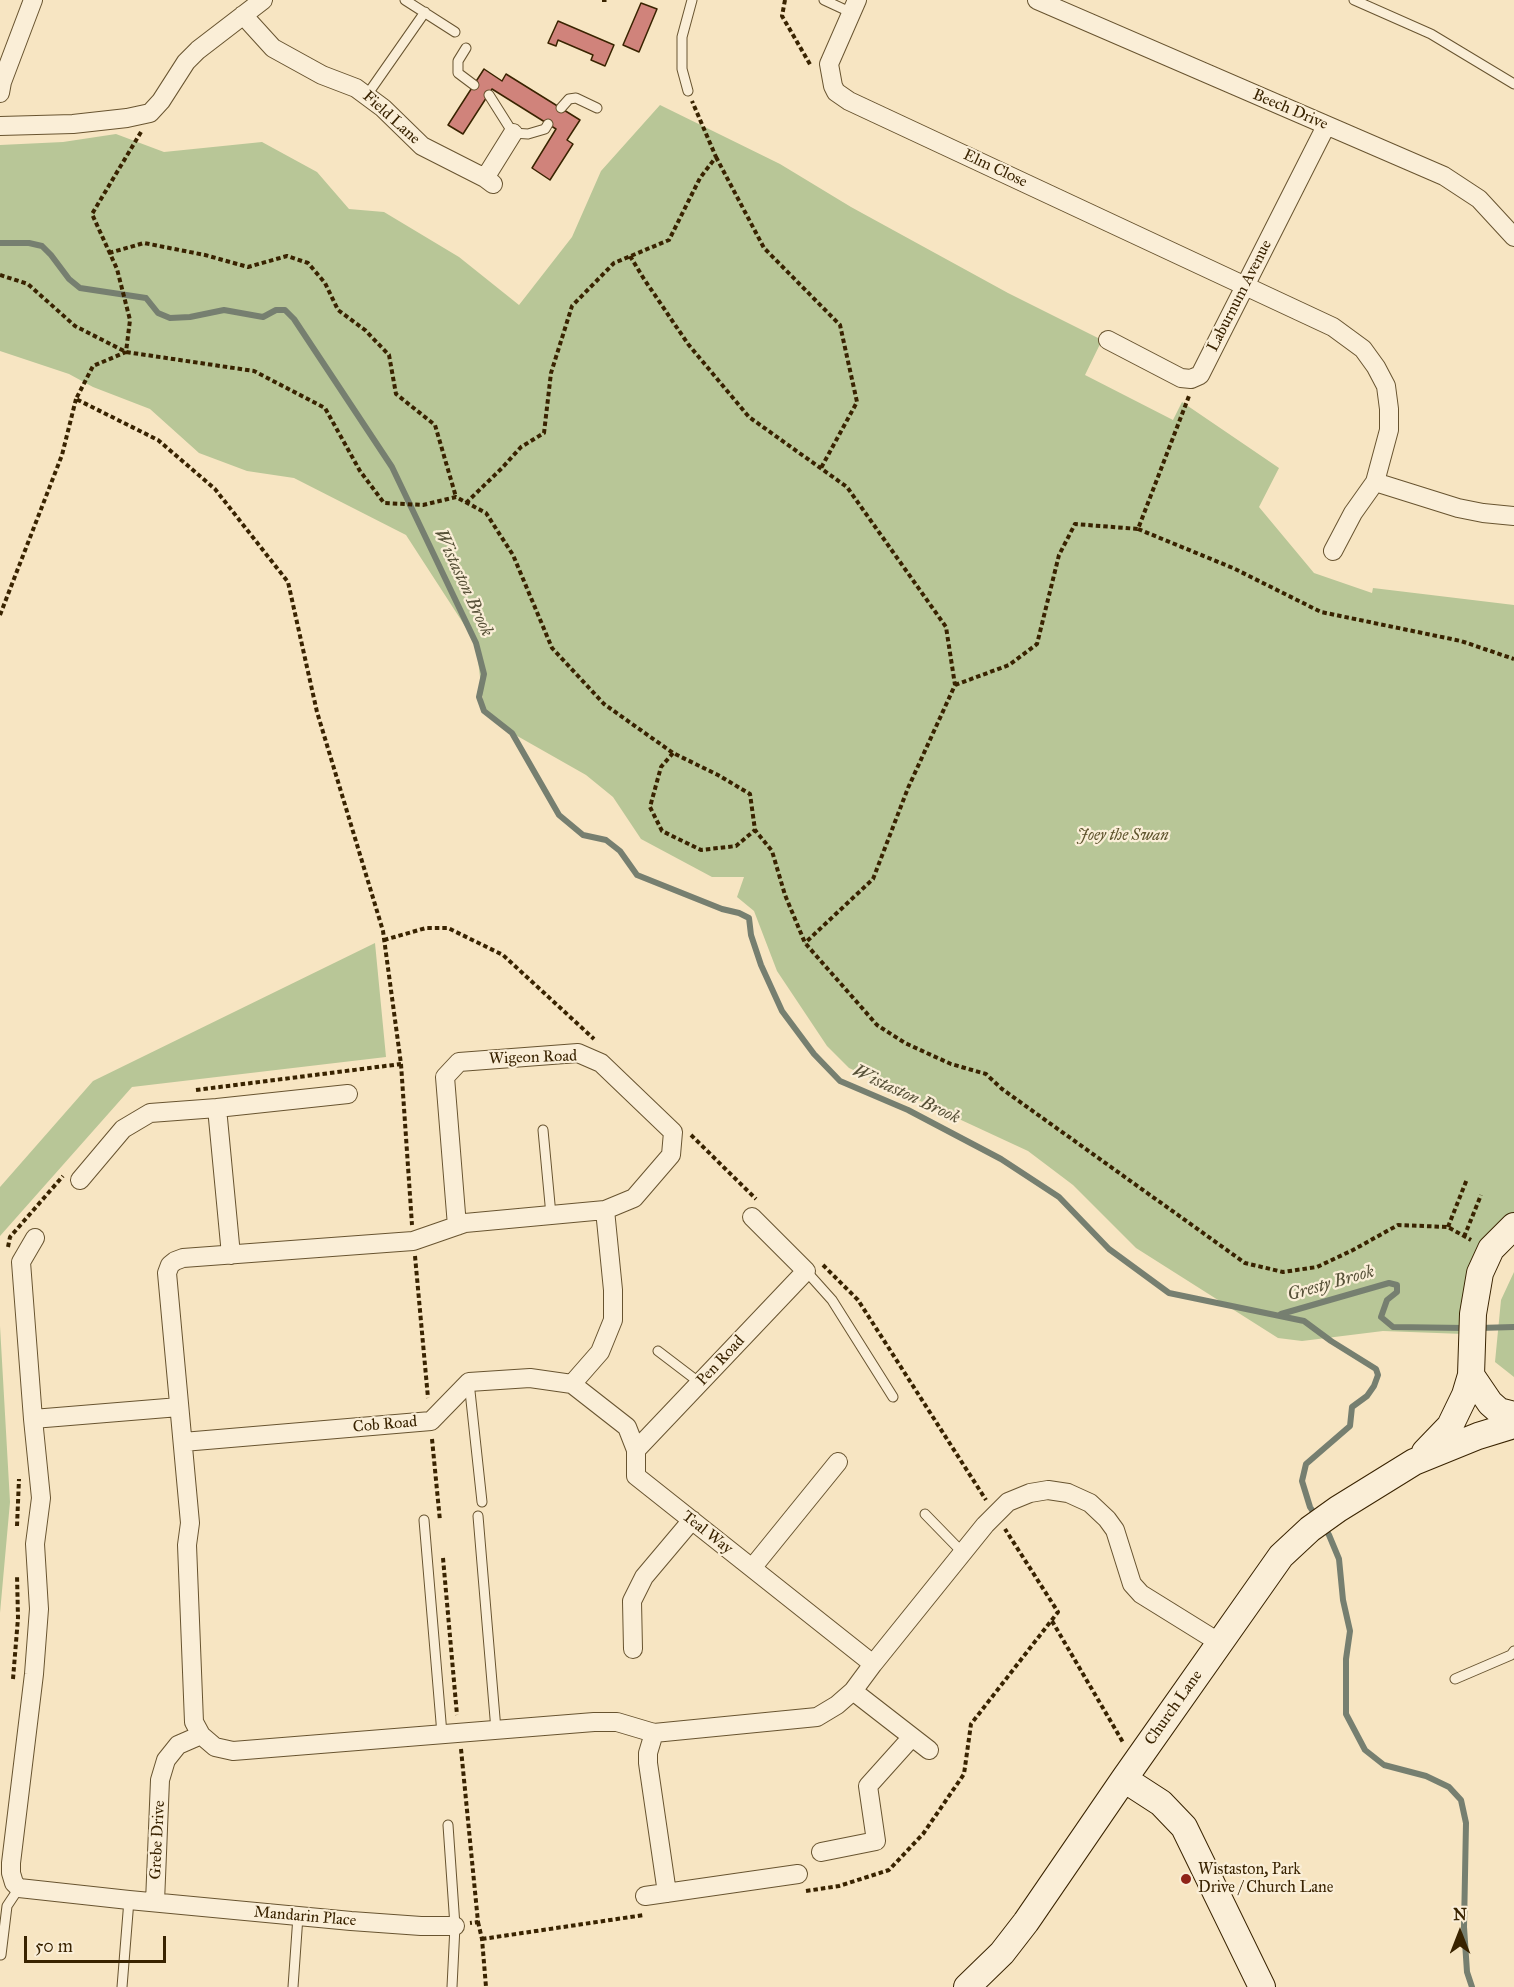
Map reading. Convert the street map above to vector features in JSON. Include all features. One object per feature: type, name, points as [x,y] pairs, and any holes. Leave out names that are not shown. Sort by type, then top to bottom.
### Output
[{"type":"street","points":[[0,93],[32,0]]},
{"type":"street","points":[[0,126],[73,124],[150,113],[161,101],[186,62],[263,0]]},
{"type":"street","points":[[1037,0],[1063,5]]},
{"type":"street","name":"Beech Drive","points":[[1063,5],[1326,126],[1444,176],[1479,199],[1514,237]]},
{"type":"street","points":[[833,86],[829,64],[854,7]]},
{"type":"street","name":"Field Lane","points":[[243,15],[273,48],[322,75],[347,83],[367,95],[422,146],[489,181],[513,133]]},
{"type":"street","name":"Elm Close","points":[[833,86],[836,92],[849,101],[1340,331],[1363,349],[1386,386],[1389,418],[1386,445],[1375,482],[1353,513],[1333,551]]},
{"type":"street","name":"Laburnum Avenue","points":[[1197,377],[1326,126]]},
{"type":"street","points":[[1108,340],[1181,378],[1197,377]]},
{"type":"street","points":[[1375,482],[1458,508],[1514,516]]},
{"type":"street","name":"Wigeon Road","points":[[457,1226],[445,1077],[459,1062],[578,1053],[601,1063],[673,1132],[671,1155],[634,1198],[605,1210]]},
{"type":"street","points":[[72,1177],[123,1129],[150,1113],[348,1094]]},
{"type":"street","points":[[216,1108],[231,1255]]},
{"type":"street","points":[[469,1382],[530,1378],[572,1384],[600,1352],[613,1320],[613,1290],[605,1210],[465,1222],[413,1241],[183,1258],[170,1265],[166,1273],[190,1523],[187,1545],[194,1722],[201,1735],[215,1747],[233,1751],[617,1722],[654,1733],[817,1717],[837,1705],[853,1691],[995,1514],[1008,1502],[1030,1493],[1048,1490],[1068,1493],[1090,1503],[1115,1530],[1131,1584],[1141,1594],[1220,1643]]},
{"type":"street","points":[[757,1212],[813,1267]]},
{"type":"street","points":[[1414,1462],[1450,1426],[1465,1395],[1471,1375],[1473,1314],[1480,1273],[1491,1249],[1514,1226]]},
{"type":"street","points":[[20,1888],[14,1883],[10,1863],[34,1674],[39,1609],[35,1544],[41,1498],[21,1262],[35,1238]]},
{"type":"street","name":"Pen Road","points":[[636,1450],[813,1267]]},
{"type":"street","points":[[1471,1375],[1498,1411],[1514,1415]]},
{"type":"street","name":"Cob Road","points":[[183,1443],[431,1421],[469,1382]]},
{"type":"street","name":"Teal Way","points":[[572,1384],[627,1427],[636,1450],[636,1476],[873,1664]]},
{"type":"street","points":[[33,1419],[179,1407]]},
{"type":"street","points":[[1414,1462],[1478,1436],[1514,1425]]},
{"type":"street","points":[[752,1568],[838,1462]]},
{"type":"street","name":"Church Lane","points":[[967,1987],[1002,1953],[1026,1922],[1281,1556],[1310,1529],[1338,1509],[1414,1462]]},
{"type":"street","points":[[633,1649],[632,1600],[644,1577],[692,1520]]},
{"type":"street","points":[[853,1691],[929,1749]]},
{"type":"street","points":[[654,1733],[648,1753],[648,1763],[667,1893]]},
{"type":"street","name":"Grebe Drive","points":[[20,1888],[155,1902],[160,1780],[166,1760],[178,1745],[201,1735]]},
{"type":"street","points":[[821,1852],[876,1841],[868,1786],[912,1737]]},
{"type":"street","points":[[1130,1771],[1184,1827],[1262,1987]]},
{"type":"street","points":[[645,1896],[802,1883]]},
{"type":"street","name":"Mandarin Place","points":[[155,1902],[421,1926],[455,1926]]},
{"type":"lane","points":[[405,0],[455,32]]},
{"type":"lane","points":[[688,91],[682,69],[682,37],[692,0]]},
{"type":"lane","points":[[824,0],[854,7]]},
{"type":"lane","points":[[1354,0],[1431,33],[1514,84]]},
{"type":"lane","points":[[367,95],[424,12]]},
{"type":"lane","points":[[466,48],[458,61],[458,73],[474,85]]},
{"type":"lane","points":[[489,95],[513,133],[528,135],[545,129],[548,124]]},
{"type":"lane","points":[[561,108],[569,99],[576,98],[597,108]]},
{"type":"lane","points":[[543,1130],[551,1215]]},
{"type":"lane","points":[[813,1267],[893,1397]]},
{"type":"lane","points":[[658,1351],[700,1383]]},
{"type":"lane","points":[[469,1382],[482,1502]]},
{"type":"lane","points":[[925,1514],[963,1553]]},
{"type":"lane","points":[[478,1516],[496,1730]]},
{"type":"lane","points":[[424,1520],[451,1733]]},
{"type":"lane","points":[[1455,1679],[1514,1651]]},
{"type":"lane","points":[[448,1825],[455,1926],[452,1987]]},
{"type":"lane","points":[[2,1955],[7,1906],[20,1888]]},
{"type":"lane","points":[[122,1987],[129,1900]]},
{"type":"lane","points":[[293,1987],[298,1916]]},
{"type":"path","points":[[602,0],[609,0]]},
{"type":"path","points":[[785,0],[782,16],[818,77],[833,86]]},
{"type":"path","points":[[688,91],[716,157],[764,248],[840,325],[857,402],[821,468]]},
{"type":"path","points":[[126,352],[130,320],[120,282],[92,214],[139,137],[150,113]]},
{"type":"path","points":[[466,503],[521,447],[544,433],[550,373],[572,306],[614,263],[669,240],[700,178],[716,157]]},
{"type":"path","points":[[109,253],[144,243],[205,255],[248,267],[287,256],[308,263],[325,283],[338,310],[365,330],[389,355],[396,394],[435,425],[456,497],[486,513],[513,555],[552,648],[604,704],[673,753],[750,794],[755,830],[772,851],[785,895],[805,943],[878,1025],[914,1047],[951,1064],[986,1074],[1012,1096],[1245,1263],[1282,1272],[1317,1267],[1398,1225],[1448,1227],[1491,1249]]},
{"type":"path","points":[[630,256],[688,344],[749,417],[848,487],[946,627],[955,686],[908,788],[873,879],[805,943]]},
{"type":"path","points":[[0,275],[28,284],[75,326],[126,352],[254,371],[325,408],[360,471],[384,503],[423,505],[456,497]]},
{"type":"path","points":[[0,615],[62,455],[76,399],[93,366],[126,352]]},
{"type":"path","points":[[1138,529],[1197,377]]},
{"type":"path","points":[[76,399],[158,440],[207,482],[215,489],[288,582],[317,712],[384,940],[401,1064],[413,1241],[440,1526]]},
{"type":"path","points":[[955,686],[1009,665],[1037,644],[1059,555],[1075,524],[1138,529],[1233,568],[1321,612],[1461,641],[1514,659]]},
{"type":"path","points":[[673,753],[661,766],[650,807],[662,831],[701,850],[736,846],[755,830]]},
{"type":"path","points":[[384,940],[426,928],[448,928],[503,955],[597,1042]]},
{"type":"path","points":[[186,1091],[401,1064]]},
{"type":"path","points":[[688,1132],[757,1212]]},
{"type":"path","points":[[7,1253],[10,1237],[72,1177]]},
{"type":"path","points":[[1448,1227],[1467,1179]]},
{"type":"path","points":[[1464,1237],[1480,1195]]},
{"type":"path","points":[[802,1883],[839,1886],[889,1870],[923,1834],[964,1774],[971,1724],[1058,1612],[858,1300],[813,1267]]},
{"type":"path","points":[[17,1530],[19,1475]]},
{"type":"path","points":[[442,1550],[451,1733],[482,1940],[486,1987]]},
{"type":"path","points":[[12,1686],[18,1618],[17,1574]]},
{"type":"path","points":[[1052,1621],[1130,1771]]},
{"type":"path","points":[[482,1940],[655,1914]]},
{"type":"path","points":[[455,1926],[478,1922]]},
{"type":"green space","name":"Joey the Swan","points":[[660,105],[780,164],[851,207],[1008,293],[1102,340],[1085,375],[1173,420],[1182,402],[1279,468],[1259,507],[1314,573],[1372,593],[1373,588],[1514,605],[1514,1226],[1464,1334],[1383,1331],[1302,1341],[1278,1338],[1136,1248],[1073,1185],[1028,1151],[849,1068],[827,1046],[777,971],[754,911],[737,897],[744,877],[712,877],[641,839],[613,797],[586,775],[512,733],[484,711],[476,643],[406,535],[294,478],[247,471],[199,453],[150,409],[93,387],[69,374],[0,351],[0,145],[63,142],[116,134],[164,152],[262,142],[317,172],[349,209],[384,212],[459,257],[519,305],[572,237],[601,171]]},
{"type":"green space","points":[[375,943],[386,1057],[132,1087],[0,1236],[0,1187],[93,1081]]},
{"type":"green space","points":[[1514,1272],[1514,1377],[1495,1362],[1501,1300]]},
{"type":"green space","points":[[0,1326],[10,1502],[0,1613]]},
{"type":"building","points":[[641,3],[657,9],[639,52],[623,45]]},
{"type":"building","points":[[558,21],[614,45],[605,66],[591,60],[593,55],[558,40],[556,46],[548,43]]},
{"type":"building","points":[[484,69],[502,81],[506,74],[580,120],[567,140],[573,144],[550,180],[532,168],[556,129],[492,89],[463,134],[448,125]]},
{"type":"waterway","name":"Wistaston Brook","points":[[0,243],[29,243],[42,246],[69,279],[80,288],[146,298],[158,313],[170,318],[190,317],[224,310],[263,317],[276,310],[285,310],[294,319],[392,467],[476,643],[484,674],[479,697],[484,711],[512,733],[559,815],[583,835],[606,840],[620,851],[637,875],[749,918],[751,935],[761,965],[782,1011],[814,1054],[840,1081],[908,1110],[1001,1159],[1059,1197],[1109,1249],[1169,1293],[1304,1321],[1376,1369],[1378,1375],[1374,1386],[1367,1396],[1352,1407],[1350,1426],[1306,1464],[1302,1481],[1310,1507],[1317,1518]]},
{"type":"waterway","name":"Gresty Brook","points":[[1281,1314],[1389,1283],[1397,1285],[1397,1292],[1387,1300],[1381,1317],[1393,1327],[1465,1328]]},
{"type":"waterway","name":"Gresty Brook","points":[[1479,1328],[1514,1327]]},
{"type":"waterway","points":[[1323,1526],[1339,1559],[1343,1600],[1350,1631],[1346,1659],[1346,1714],[1365,1750],[1384,1765],[1426,1776],[1449,1787],[1461,1800],[1466,1823],[1464,1927],[1467,1972],[1472,1987]]},
{"type":"place","name":"Wistaston, Park Drive / Church Lane","points":[[1186,1879]]}]
